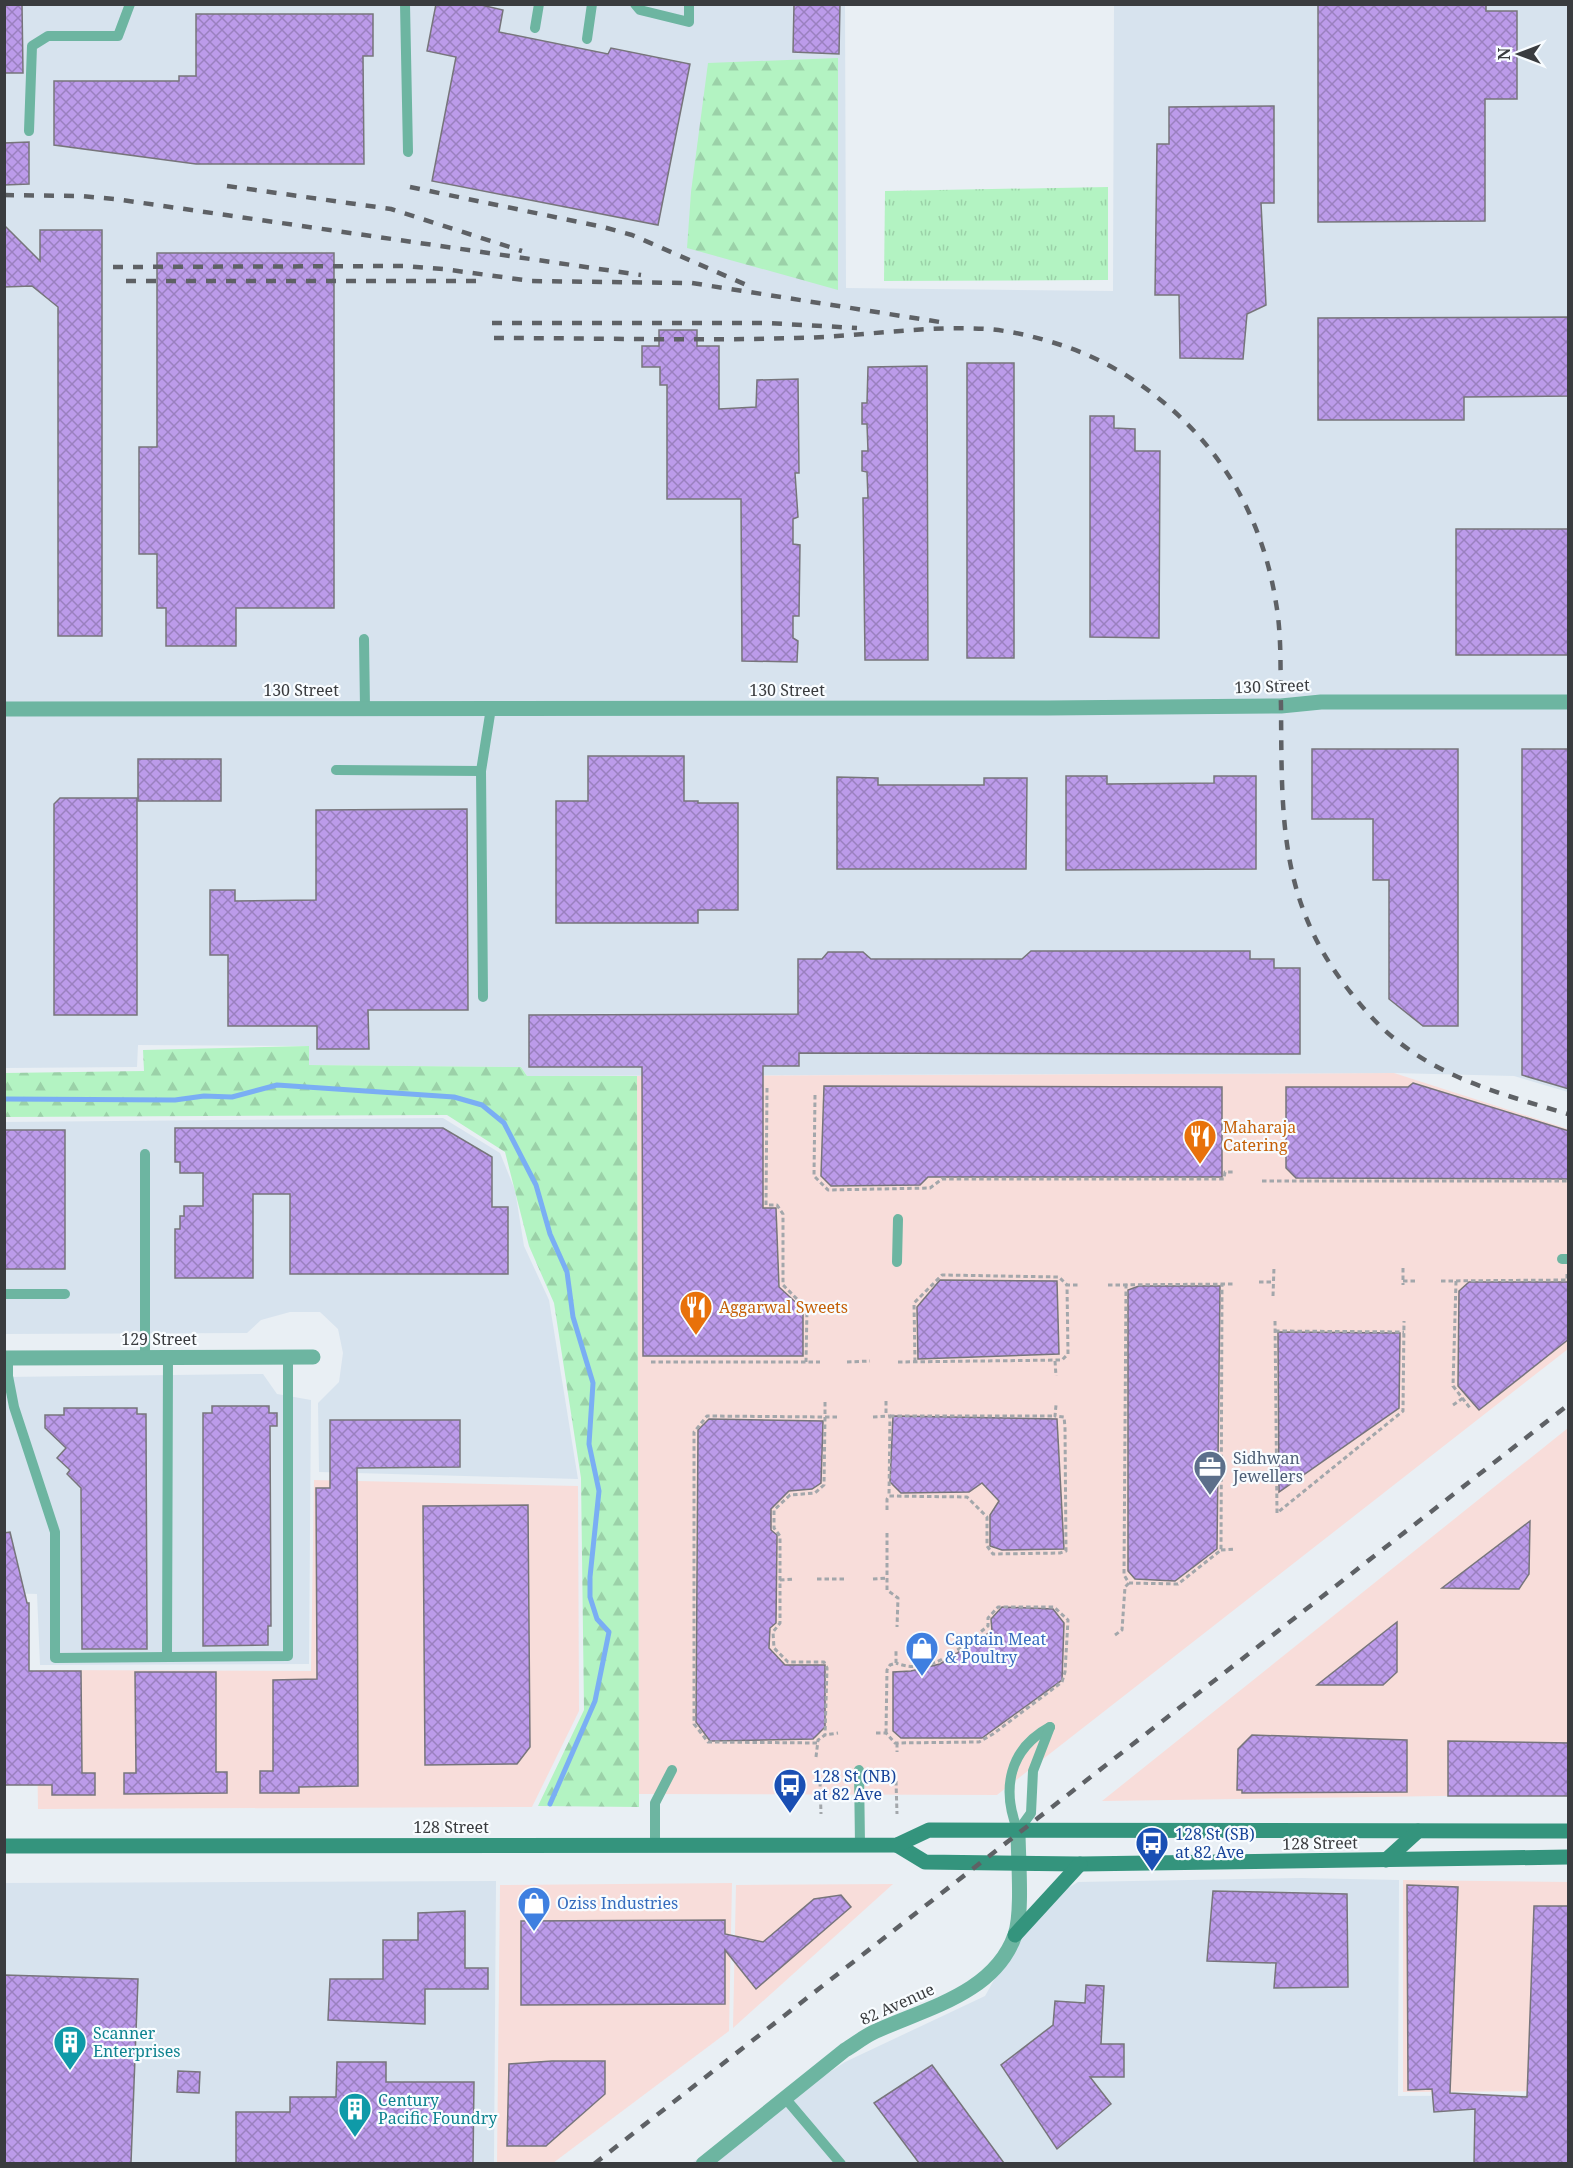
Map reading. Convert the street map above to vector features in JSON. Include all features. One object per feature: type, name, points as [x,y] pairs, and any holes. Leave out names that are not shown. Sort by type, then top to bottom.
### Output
[{"type":"main road","name":"128 Street","points":[[4,1846],[897,1845],[929,1830],[1569,1831]]},
{"type":"main road","points":[[1386,1860],[1418,1831]]},
{"type":"main road","name":"128 Street","points":[[897,1845],[925,1862],[1017,1864],[1569,1857]]},
{"type":"main road","points":[[1015,1935],[1080,1864]]},
{"type":"street","name":"130 Street","points":[[4,709],[1059,708],[1281,706],[1322,702],[1569,702]]},
{"type":"street","name":"129 Street","points":[[6,1358],[313,1357]]},
{"type":"street","name":"82 Avenue","points":[[703,2163],[845,2050],[870,2034],[965,1992],[992,1970],[1004,1957],[1015,1935],[1018,1918],[1018,1830]]},
{"type":"lane","points":[[29,130],[32,46],[48,36],[118,36],[130,4]]},
{"type":"lane","points":[[405,4],[408,152]]},
{"type":"lane","points":[[535,28],[539,4]]},
{"type":"lane","points":[[587,39],[592,4]]},
{"type":"lane","points":[[635,4],[640,10],[689,22],[689,4]]},
{"type":"lane","points":[[364,639],[365,708]]},
{"type":"lane","points":[[483,998],[481,771],[491,708]]},
{"type":"lane","points":[[336,770],[481,771]]},
{"type":"lane","points":[[145,1154],[145,1358]]},
{"type":"lane","points":[[897,1262],[898,1219]]},
{"type":"lane","points":[[4,1294],[65,1294]]},
{"type":"lane","points":[[167,1657],[168,1357]]},
{"type":"lane","points":[[6,1358],[14,1407],[56,1532],[55,1658],[288,1656],[288,1357]]},
{"type":"lane","points":[[1050,1727],[1033,1771],[1030,1813],[1018,1830],[1011,1814],[1011,1770],[1024,1746],[1035,1735],[1050,1727]]},
{"type":"lane","points":[[656,1845],[655,1803],[672,1770]]},
{"type":"lane","points":[[859,1770],[860,1845]]},
{"type":"lane","points":[[785,2098],[841,2163]]},
{"type":"path","points":[[767,1088],[766,1205],[777,1205],[783,1214],[783,1285],[807,1308],[806,1362]]},
{"type":"path","points":[[815,1095],[814,1176],[828,1191],[930,1188],[942,1179],[1224,1179],[1225,1172],[1233,1172]]},
{"type":"path","points":[[1263,1181],[1569,1181]]},
{"type":"path","points":[[1274,1267],[1274,1296]]},
{"type":"path","points":[[1403,1268],[1403,1283],[1417,1281]]},
{"type":"path","points":[[1441,1281],[1567,1280],[1567,1271]]},
{"type":"path","points":[[898,1362],[915,1362],[1062,1360],[1068,1354],[1067,1285],[1059,1277],[942,1275],[914,1303],[915,1362]]},
{"type":"path","points":[[1455,1281],[1453,1386],[1470,1408]]},
{"type":"path","points":[[1259,1282],[1274,1282]]},
{"type":"path","points":[[1126,1284],[1124,1575],[1129,1583]]},
{"type":"path","points":[[1221,1550],[1222,1284]]},
{"type":"path","points":[[1108,1285],[1234,1284]]},
{"type":"path","points":[[1067,1285],[1080,1285]]},
{"type":"path","points":[[1275,1321],[1277,1514],[1403,1411],[1404,1321]]},
{"type":"path","points":[[1275,1331],[1404,1332]]},
{"type":"path","points":[[1056,1360],[1056,1376]]},
{"type":"path","points":[[847,1362],[870,1361]]},
{"type":"path","points":[[651,1362],[820,1362]]},
{"type":"path","points":[[1453,1405],[1462,1398]]},
{"type":"path","points":[[886,1401],[889,1496],[887,1510]]},
{"type":"path","points":[[816,1757],[818,1743],[825,1735],[827,1668],[824,1662],[788,1662],[774,1648],[773,1632],[780,1623],[780,1536],[774,1528],[774,1510],[790,1495],[815,1493],[824,1485],[825,1402]]},
{"type":"path","points":[[1055,1416],[1056,1405]]},
{"type":"path","points":[[818,1743],[708,1742],[694,1724],[694,1432],[707,1416],[839,1417]]},
{"type":"path","points":[[873,1417],[1064,1417],[1066,1551],[993,1554],[987,1546],[987,1517],[967,1497],[889,1496]]},
{"type":"path","points":[[887,1533],[887,1590],[898,1598],[897,1627]]},
{"type":"path","points":[[1115,1635],[1122,1630],[1125,1587],[1129,1583],[1178,1584],[1221,1550],[1236,1549]]},
{"type":"path","points":[[873,1579],[887,1578]]},
{"type":"path","points":[[817,1580],[844,1579]]},
{"type":"path","points":[[780,1580],[794,1580]]},
{"type":"path","points":[[876,1733],[886,1733],[897,1743],[979,1742],[993,1734],[1062,1682],[1065,1672],[1068,1620],[1054,1607],[998,1607],[988,1618],[988,1626],[947,1658],[929,1665],[896,1663],[890,1665],[887,1670],[886,1733]]},
{"type":"path","points":[[896,1650],[896,1663]]},
{"type":"path","points":[[825,1735],[838,1733]]},
{"type":"path","points":[[897,1743],[897,1752]]},
{"type":"path","points":[[896,1781],[897,1814]]},
{"type":"path","points":[[820,1782],[820,1814]]},
{"type":"shaded area","points":[[4,5],[845,5],[846,288],[1113,291],[1114,5],[1568,5],[1568,1092],[1514,1076],[1394,1073],[527,1076],[521,1067],[309,1065],[308,1046],[138,1045],[137,1067],[5,1068]]},
{"type":"shaded area","points":[[1394,1073],[1568,1129],[1568,1349],[997,1795],[639,1794],[637,1076]]},
{"type":"shaded area","points":[[443,1118],[500,1153],[515,1190],[524,1246],[549,1300],[578,1479],[319,1472],[318,1403],[339,1382],[343,1353],[338,1329],[320,1312],[290,1312],[261,1320],[247,1333],[5,1334],[4,1122]]},
{"type":"shaded area","points":[[263,1374],[277,1394],[311,1400],[309,1664],[40,1665],[37,1594],[5,1593],[4,1377]]},
{"type":"shaded area","points":[[1568,1428],[1568,1794],[1102,1801]]},
{"type":"shaded area","points":[[314,1480],[578,1486],[579,1711],[532,1807],[38,1809],[36,1670],[311,1671]]},
{"type":"shaded area","points":[[1301,1878],[1399,1880],[1398,2096],[1568,2095],[1568,2163],[690,2164],[845,2062],[985,1996],[1033,1910],[1078,1882]]},
{"type":"shaded area","points":[[1403,1880],[1568,1882],[1568,2091],[1403,2092]]},
{"type":"shaded area","points":[[496,1881],[494,2163],[5,2163],[4,1883]]},
{"type":"shaded area","points":[[732,1883],[729,2031],[553,2163],[497,2164],[500,1885]]},
{"type":"shaded area","points":[[893,1884],[733,2028],[736,1885]]},
{"type":"green space","points":[[838,58],[838,290],[687,248],[691,192],[708,63]]},
{"type":"green space","points":[[1108,187],[1108,280],[884,281],[885,191]]},
{"type":"green space","points":[[309,1046],[309,1065],[521,1067],[527,1076],[637,1076],[639,1807],[538,1806],[584,1710],[581,1478],[554,1303],[529,1246],[505,1152],[447,1115],[5,1117],[5,1073],[144,1071],[143,1050]]},
{"type":"building","points":[[4,4],[22,4],[23,73],[4,73]]},
{"type":"building","points":[[436,4],[477,4],[503,10],[499,32],[608,54],[611,48],[690,64],[658,225],[432,181],[456,57],[427,51]]},
{"type":"building","points":[[794,4],[840,4],[839,54],[793,52]]},
{"type":"building","points":[[1318,4],[1486,4],[1486,11],[1517,11],[1517,99],[1485,99],[1485,221],[1318,222]]},
{"type":"building","points":[[196,14],[373,14],[373,56],[363,56],[364,164],[196,164],[54,145],[54,81],[179,81],[179,76],[196,76]]},
{"type":"building","points":[[1274,106],[1274,203],[1261,203],[1266,305],[1247,314],[1243,359],[1180,358],[1179,295],[1155,295],[1157,144],[1169,144],[1169,107]]},
{"type":"building","points":[[29,142],[29,184],[4,185],[4,143]]},
{"type":"building","points":[[4,225],[40,261],[40,230],[102,230],[102,636],[58,636],[58,307],[32,286],[4,287]]},
{"type":"building","points":[[157,253],[334,253],[334,608],[236,608],[236,646],[166,646],[166,608],[157,608],[157,554],[139,554],[139,447],[157,447]]},
{"type":"building","points":[[1569,317],[1569,396],[1464,397],[1464,420],[1318,420],[1318,318]]},
{"type":"building","points":[[659,330],[697,330],[697,346],[719,346],[719,409],[756,407],[757,380],[798,379],[799,473],[795,473],[798,517],[793,519],[793,544],[800,545],[799,616],[793,616],[793,638],[798,641],[797,662],[742,661],[741,499],[667,499],[667,385],[660,385],[660,367],[642,367],[642,346],[659,346]]},
{"type":"building","points":[[967,363],[1014,363],[1014,658],[967,658]]},
{"type":"building","points":[[927,366],[928,660],[865,660],[863,498],[868,498],[867,472],[862,471],[862,451],[868,451],[867,424],[862,424],[862,403],[867,403],[868,367]]},
{"type":"building","points":[[1090,416],[1114,416],[1114,428],[1135,429],[1135,451],[1160,451],[1159,638],[1090,637]]},
{"type":"building","points":[[1456,529],[1569,529],[1569,655],[1456,655]]},
{"type":"building","points":[[1312,749],[1458,749],[1458,1026],[1423,1026],[1389,999],[1389,880],[1373,880],[1373,819],[1312,819]]},
{"type":"building","points":[[1522,749],[1569,749],[1569,1089],[1522,1075]]},
{"type":"building","points":[[588,756],[684,756],[684,801],[738,803],[738,910],[698,910],[698,923],[556,923],[556,801],[588,801]]},
{"type":"building","points":[[138,759],[221,759],[221,801],[138,801]]},
{"type":"building","points":[[1066,776],[1107,776],[1107,784],[1214,783],[1214,776],[1256,776],[1256,869],[1066,870]]},
{"type":"building","points":[[837,777],[878,778],[878,785],[984,785],[984,778],[1027,778],[1026,869],[837,869]]},
{"type":"building","points":[[60,798],[137,798],[137,1015],[54,1015],[54,804]]},
{"type":"building","points":[[467,809],[468,1010],[368,1010],[369,1049],[317,1049],[317,1026],[228,1026],[228,955],[210,955],[210,890],[235,890],[235,901],[316,900],[316,810]]},
{"type":"building","points":[[1031,951],[1250,951],[1250,959],[1274,959],[1274,968],[1300,968],[1300,1054],[799,1053],[799,1066],[763,1066],[763,1208],[776,1208],[779,1287],[803,1309],[803,1356],[643,1356],[642,1067],[529,1067],[529,1015],[798,1014],[798,959],[822,959],[828,952],[863,952],[871,959],[1022,959]]},
{"type":"building","points":[[1413,1083],[1569,1131],[1569,1179],[1296,1178],[1286,1168],[1286,1087],[1408,1087]]},
{"type":"building","points":[[824,1086],[1222,1087],[1222,1177],[928,1177],[920,1185],[831,1186],[821,1176]]},
{"type":"building","points":[[175,1128],[443,1128],[492,1157],[492,1207],[508,1207],[508,1274],[290,1274],[290,1194],[253,1194],[253,1278],[175,1278],[175,1229],[180,1229],[180,1216],[184,1216],[184,1206],[203,1206],[203,1173],[180,1173],[180,1162],[175,1162]]},
{"type":"building","points":[[4,1130],[65,1130],[65,1269],[4,1269]]},
{"type":"building","points":[[940,1280],[1057,1281],[1059,1354],[918,1359],[917,1307]]},
{"type":"building","points":[[1469,1282],[1569,1282],[1569,1339],[1479,1410],[1458,1386],[1459,1291]]},
{"type":"building","points":[[1139,1286],[1220,1286],[1217,1549],[1175,1581],[1135,1579],[1128,1571],[1128,1290]]},
{"type":"building","points":[[1278,1332],[1400,1333],[1399,1408],[1279,1492]]},
{"type":"building","points":[[212,1406],[269,1406],[269,1413],[277,1413],[277,1426],[270,1426],[271,1626],[268,1626],[268,1645],[203,1646],[203,1413],[212,1413]]},
{"type":"building","points":[[64,1408],[137,1408],[137,1414],[146,1414],[147,1649],[82,1649],[81,1488],[67,1474],[70,1470],[57,1458],[66,1448],[45,1428],[45,1415],[64,1415]]},
{"type":"building","points":[[893,1416],[1057,1419],[1064,1549],[1002,1550],[990,1546],[990,1515],[999,1501],[982,1483],[969,1492],[901,1493],[890,1482]]},
{"type":"building","points":[[709,1419],[823,1421],[821,1483],[812,1489],[789,1491],[771,1509],[771,1530],[777,1535],[776,1623],[770,1628],[769,1648],[785,1665],[825,1665],[825,1727],[813,1739],[710,1741],[696,1722],[698,1430]]},
{"type":"building","points":[[330,1420],[460,1420],[460,1467],[357,1468],[358,1786],[299,1787],[299,1793],[260,1793],[260,1771],[273,1771],[273,1680],[317,1679],[316,1488],[330,1488]]},
{"type":"building","points":[[528,1505],[530,1747],[517,1764],[425,1765],[423,1506]]},
{"type":"building","points":[[1530,1521],[1529,1574],[1519,1589],[1442,1588]]},
{"type":"building","points":[[10,1532],[27,1603],[29,1603],[29,1671],[81,1671],[82,1773],[95,1773],[95,1795],[52,1795],[52,1785],[4,1785],[4,1533]]},
{"type":"building","points":[[1002,1607],[1053,1609],[1064,1623],[1062,1680],[982,1738],[901,1738],[893,1731],[893,1672],[911,1671],[940,1664],[992,1631],[991,1619]]},
{"type":"building","points":[[1397,1622],[1397,1672],[1383,1685],[1317,1685]]},
{"type":"building","points":[[135,1672],[216,1672],[216,1772],[227,1772],[227,1793],[124,1794],[124,1773],[136,1773]]},
{"type":"building","points":[[1252,1735],[1407,1740],[1407,1792],[1242,1793],[1242,1790],[1237,1790],[1238,1749]]},
{"type":"building","points":[[1448,1741],[1569,1743],[1569,1796],[1448,1796]]},
{"type":"building","points":[[1407,1885],[1458,1887],[1450,2093],[1527,2097],[1534,1906],[1569,1906],[1569,2163],[1474,2163],[1475,2109],[1434,2112],[1432,2089],[1408,2090]]},
{"type":"building","points":[[1213,1891],[1347,1894],[1348,1987],[1274,1988],[1276,1963],[1207,1961]]},
{"type":"building","points":[[841,1895],[851,1907],[756,1989],[725,1950],[725,2004],[521,2005],[521,1921],[725,1920],[725,1934],[763,1942],[814,1899]]},
{"type":"building","points":[[465,1911],[465,1968],[488,1968],[488,1989],[425,1989],[425,2024],[328,2020],[330,1979],[383,1979],[383,1940],[418,1940],[418,1913]]},
{"type":"building","name":"Scanner Enterprises","points":[[4,1975],[138,1979],[131,2163],[4,2163]]},
{"type":"building","points":[[1086,1985],[1104,1986],[1101,2044],[1124,2044],[1124,2077],[1090,2077],[1111,2104],[1057,2149],[1001,2065],[1053,2025],[1055,2001],[1085,2003]]},
{"type":"building","points":[[605,2061],[605,2094],[546,2146],[507,2146],[509,2064]]},
{"type":"building","name":"Century Pacific Foundry","points":[[337,2062],[386,2062],[386,2082],[474,2082],[473,2163],[236,2163],[236,2112],[290,2112],[290,2097],[336,2097]]},
{"type":"building","points":[[932,2065],[1004,2163],[919,2163],[874,2103]]},
{"type":"building","points":[[178,2071],[200,2072],[199,2093],[177,2092]]},
{"type":"waterway","points":[[4,1099],[175,1100],[204,1096],[232,1097],[277,1085],[454,1097],[482,1105],[504,1123],[536,1185],[550,1234],[567,1272],[573,1317],[593,1383],[589,1444],[599,1491],[590,1597],[597,1619],[609,1632],[595,1701],[550,1804]]},
{"type":"railway","points":[[227,186],[391,209],[522,251]]},
{"type":"railway","points":[[410,187],[632,235],[751,287]]},
{"type":"railway","points":[[4,195],[115,199],[641,275]]},
{"type":"railway","points":[[113,267],[403,266],[531,281],[692,283],[946,323]]},
{"type":"railway","points":[[126,281],[480,281]]},
{"type":"railway","points":[[492,323],[767,323],[857,328]]},
{"type":"railway","points":[[494,338],[758,339],[915,330],[987,329],[1007,331],[1064,346],[1100,361],[1152,393],[1196,433],[1226,471],[1249,512],[1265,556],[1276,603],[1279,629],[1282,784],[1289,857],[1297,891],[1309,925],[1327,959],[1351,993],[1372,1017],[1389,1034],[1414,1053],[1478,1085],[1568,1114]]},
{"type":"railway","points":[[594,2164],[1568,1405]]},
{"type":"place","name":"Maharaja Catering","points":[[1200,1165]]},
{"type":"place","name":"Aggarwal Sweets","points":[[696,1336]]},
{"type":"place","name":"Sidhwan Jewellers","points":[[1210,1496]]},
{"type":"place","name":"Captain Meat & Poultry","points":[[922,1677]]},
{"type":"place","name":"128 St (NB) at 82 Ave","points":[[790,1814]]},
{"type":"place","name":"128 St (SB) at 82 Ave","points":[[1152,1872]]},
{"type":"place","name":"Oziss Industries","points":[[534,1932]]},
{"type":"place","name":"Scanner Enterprises","points":[[70,2071]]},
{"type":"place","name":"Century Pacific Foundry","points":[[355,2138]]}]
